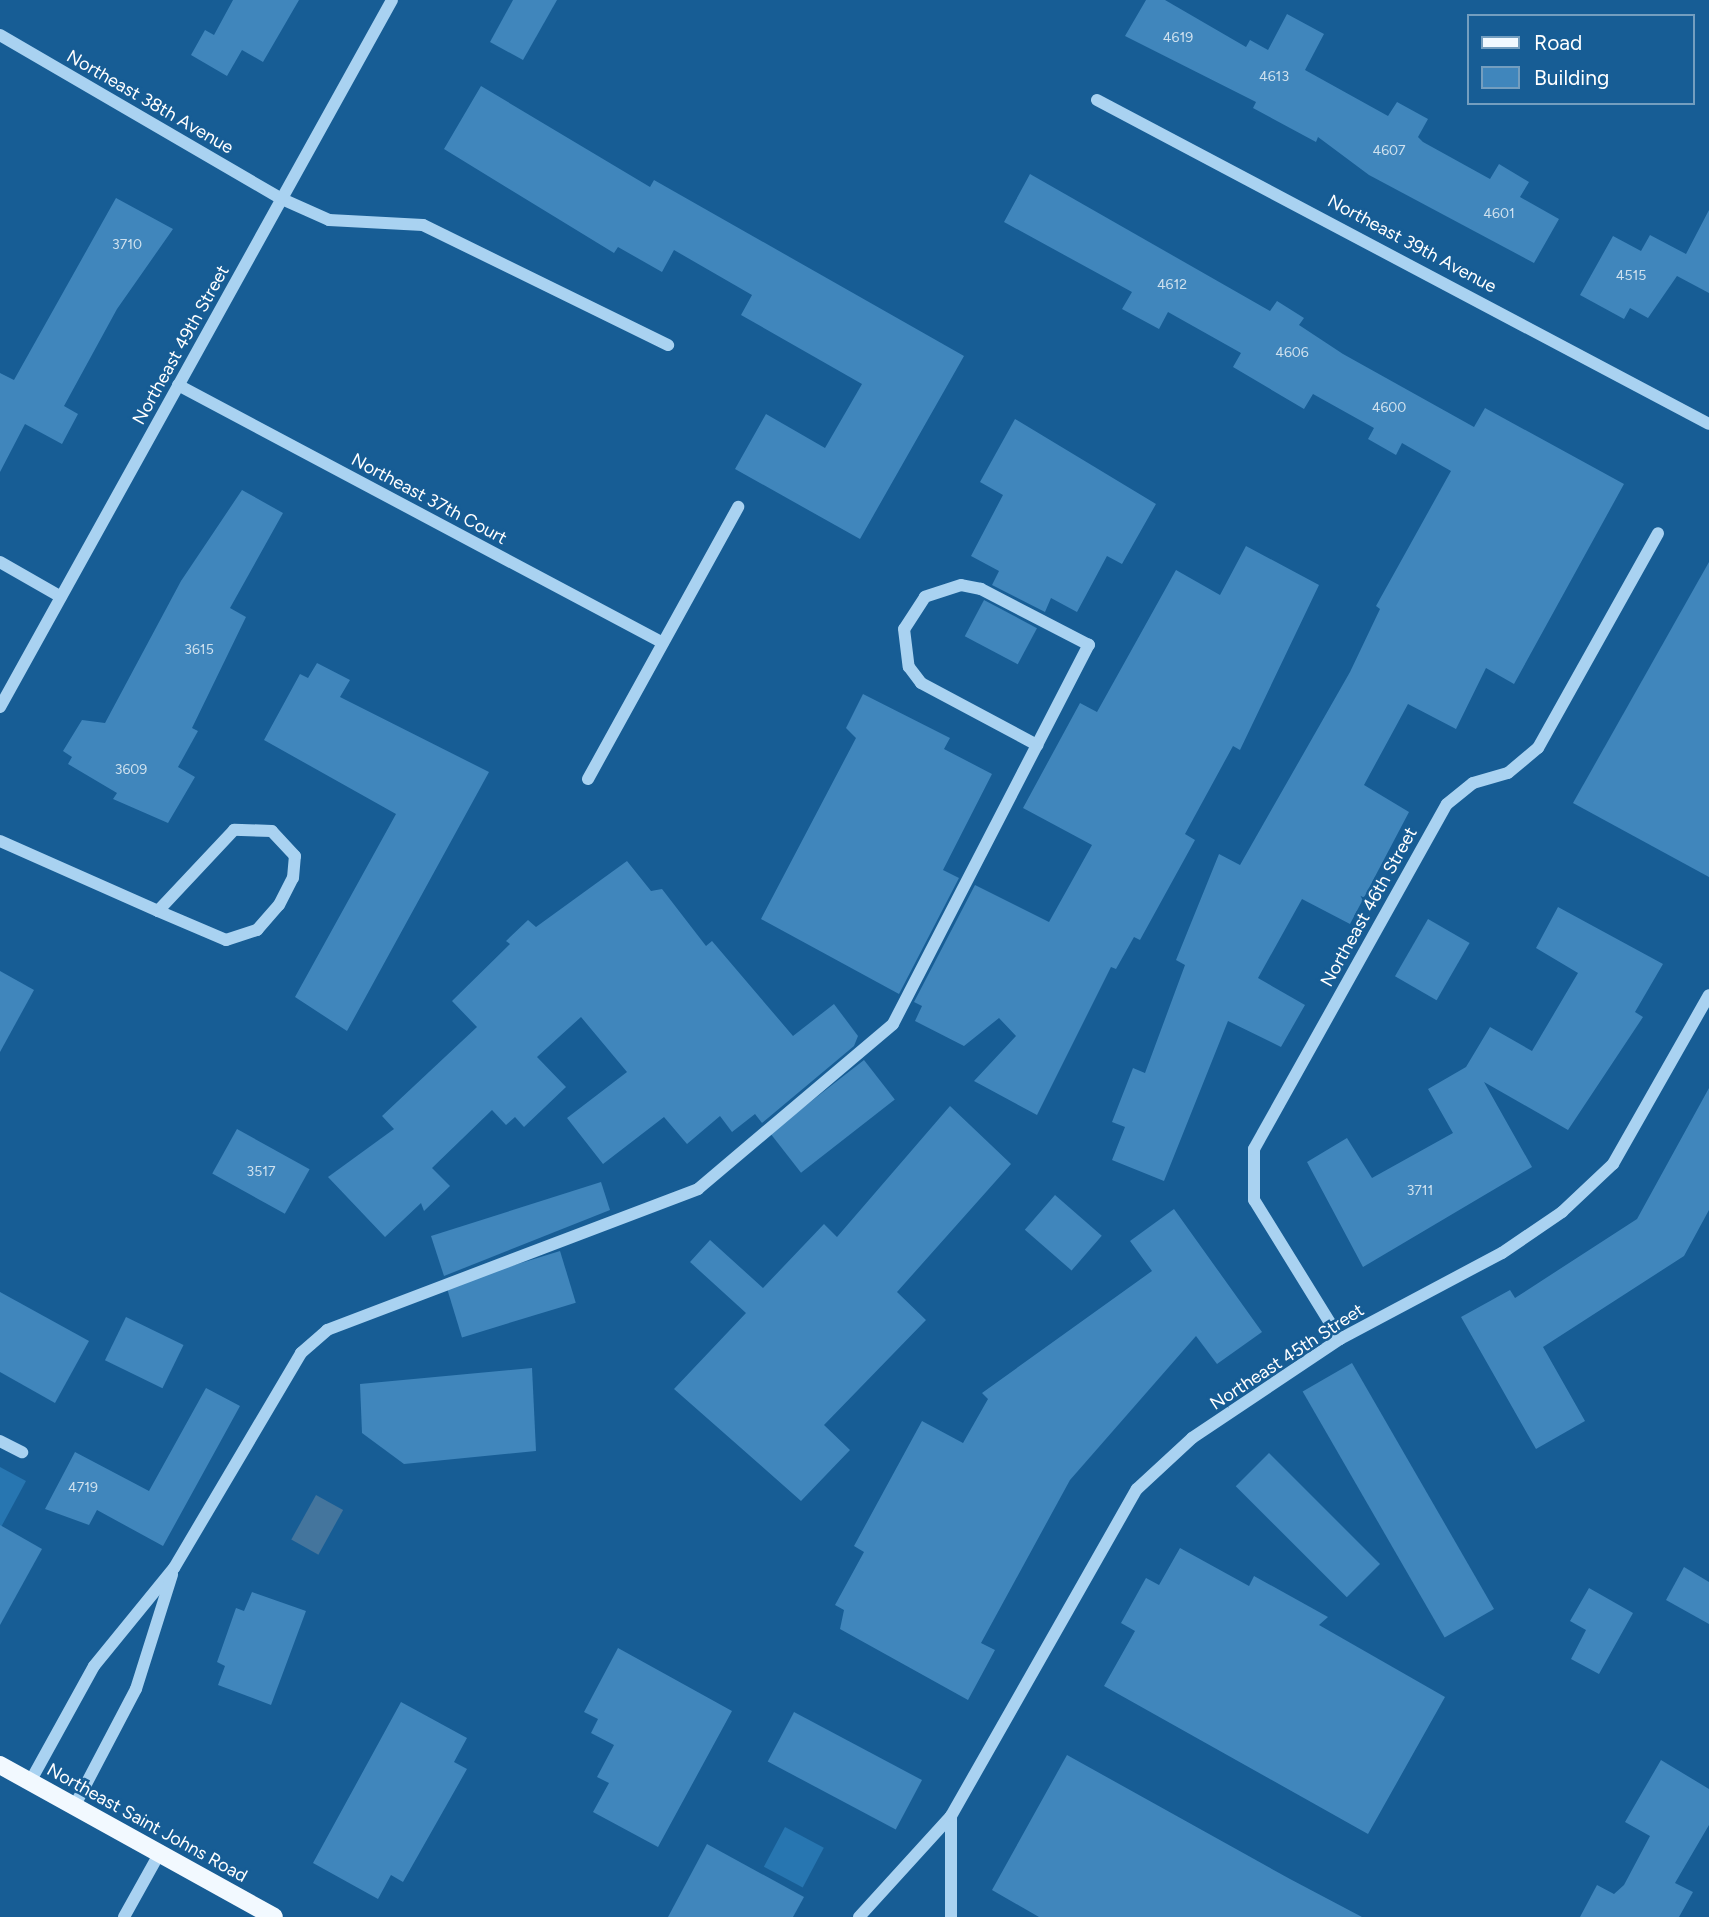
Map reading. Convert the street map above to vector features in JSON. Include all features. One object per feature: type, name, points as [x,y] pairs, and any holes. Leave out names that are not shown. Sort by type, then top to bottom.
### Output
[{"type":"main road","name":"Northeast Saint Johns Road","points":[[0,1765],[274,1917]]},
{"type":"street","name":"Northeast 49th Street","points":[[0,707],[392,0]]},
{"type":"street","name":"Northeast 38th Avenue","points":[[0,35],[282,199],[329,220],[423,225],[668,345]]},
{"type":"street","name":"Northeast 39th Avenue","points":[[1097,100],[1709,424]]},
{"type":"street","name":"Northeast 37th Court","points":[[178,386],[663,643]]},
{"type":"street","points":[[588,779],[738,507]]},
{"type":"street","name":"Northeast 46th Street","points":[[1340,1339],[1254,1200],[1254,1149],[1447,804],[1473,783],[1508,772],[1538,748],[1658,533]]},
{"type":"street","points":[[0,562],[61,597]]},
{"type":"street","points":[[30,1782],[94,1666],[174,1568],[301,1353],[327,1330],[698,1189],[893,1024],[1037,745],[1088,645],[981,589],[961,585],[925,597],[904,629],[909,667],[921,683],[1037,745]]},
{"type":"street","points":[[0,841],[158,911],[226,940],[257,930],[293,878],[295,856],[272,831],[234,830],[158,911]]},
{"type":"street","name":"Northeast 45th Street","points":[[859,1917],[951,1816],[1137,1489],[1192,1438],[1340,1339],[1502,1253],[1562,1212],[1613,1164],[1709,995]]},
{"type":"street","points":[[0,1440],[22,1452]]},
{"type":"street","points":[[74,1807],[136,1689],[174,1568]]},
{"type":"street","name":"Northeast 45th Street","points":[[951,1816],[951,1917]]},
{"type":"street","points":[[124,1917],[159,1854]]},
{"type":"shaded area","points":[[0,1467],[26,1481],[0,1529]]},
{"type":"shaded area","points":[[316,1495],[343,1510],[318,1555],[291,1540]]},
{"type":"shaded area","points":[[785,1827],[824,1848],[803,1887],[764,1867]]},
{"type":"building","points":[[233,0],[299,0],[263,62],[242,50],[227,76],[191,55],[205,30],[214,35]]},
{"type":"building","points":[[513,0],[557,0],[523,60],[490,42]]},
{"type":"building","points":[[1146,0],[1165,0],[1246,47],[1250,40],[1268,50],[1287,14],[1324,34],[1305,70],[1388,116],[1397,102],[1428,119],[1418,137],[1423,142],[1490,179],[1499,164],[1529,182],[1520,197],[1559,219],[1534,263],[1369,175],[1318,137],[1316,142],[1253,108],[1256,102],[1125,36]]},
{"type":"building","points":[[481,86],[650,187],[654,180],[964,356],[860,539],[735,469],[766,414],[825,448],[862,384],[741,315],[752,295],[674,250],[662,272],[618,247],[614,253],[444,149]]},
{"type":"building","points":[[1030,174],[1270,311],[1277,301],[1304,318],[1299,325],[1343,354],[1474,427],[1485,408],[1624,484],[1514,684],[1486,668],[1456,729],[1408,704],[1364,785],[1409,812],[1350,924],[1302,899],[1258,978],[1305,1005],[1281,1047],[1228,1021],[1164,1181],[1112,1160],[1125,1127],[1112,1122],[1133,1068],[1145,1073],[1185,965],[1176,960],[1219,854],[1240,865],[1350,672],[1380,609],[1376,606],[1451,471],[1402,443],[1396,455],[1368,439],[1374,428],[1313,394],[1304,409],[1233,367],[1241,353],[1168,312],[1159,329],[1122,309],[1132,292],[1004,222]]},
{"type":"building","points":[[116,198],[173,229],[117,309],[64,406],[78,414],[62,444],[25,424],[0,472],[0,373],[14,380]]},
{"type":"building","points":[[1709,210],[1709,293],[1677,276],[1648,318],[1630,308],[1624,319],[1580,295],[1613,236],[1641,251],[1650,235],[1686,254]]},
{"type":"building","points":[[1015,419],[1156,504],[1122,564],[1107,556],[1077,612],[1051,598],[1045,612],[992,585],[999,571],[971,556],[1003,495],[980,482]]},
{"type":"building","points":[[242,490],[283,513],[230,608],[246,617],[192,728],[198,731],[178,767],[195,777],[168,823],[113,799],[117,793],[68,764],[72,757],[63,751],[82,720],[105,723],[181,581]]},
{"type":"building","points":[[1246,546],[1319,585],[1240,750],[1233,746],[1185,834],[1195,840],[1140,940],[1134,937],[1116,969],[1111,967],[1037,1115],[974,1081],[1016,1036],[999,1018],[964,1046],[915,1021],[922,1006],[914,1002],[975,885],[1049,922],[1092,845],[1023,808],[1080,703],[1097,712],[1176,570],[1220,595]]},
{"type":"building","points":[[1709,562],[1709,877],[1573,803]]},
{"type":"building","points":[[984,600],[1037,628],[1018,664],[965,636]]},
{"type":"building","points":[[317,663],[350,680],[340,697],[489,772],[347,1031],[295,997],[396,814],[264,740],[300,674],[308,678]]},
{"type":"building","points":[[863,694],[950,738],[944,749],[992,774],[943,870],[959,878],[899,994],[761,919],[856,738],[846,728]]},
{"type":"building","points":[[627,861],[651,891],[662,889],[706,946],[712,941],[793,1036],[834,1004],[858,1036],[854,1046],[762,1123],[755,1114],[732,1132],[720,1116],[687,1144],[664,1117],[603,1164],[567,1118],[627,1072],[581,1017],[537,1057],[566,1087],[524,1127],[515,1117],[506,1125],[492,1110],[432,1168],[450,1186],[424,1211],[421,1203],[385,1237],[328,1177],[394,1129],[382,1116],[477,1027],[452,1001],[510,944],[506,941],[528,920],[536,927]]},
{"type":"building","points":[[1558,907],[1663,964],[1635,1012],[1643,1017],[1568,1130],[1484,1082],[1532,1167],[1363,1267],[1307,1162],[1347,1138],[1372,1178],[1453,1133],[1428,1089],[1466,1067],[1490,1027],[1532,1051],[1578,973],[1536,948]]},
{"type":"building","points":[[1428,919],[1470,943],[1437,1000],[1395,976]]},
{"type":"building","points":[[0,971],[34,990],[0,1052]]},
{"type":"building","points":[[864,1060],[895,1099],[801,1173],[770,1133]]},
{"type":"building","points":[[1709,1088],[1709,1210],[1684,1256],[1543,1347],[1585,1421],[1536,1449],[1461,1317],[1510,1290],[1515,1298],[1637,1219]]},
{"type":"building","points":[[950,1106],[1011,1164],[897,1292],[926,1320],[824,1425],[850,1450],[801,1501],[674,1389],[746,1313],[690,1262],[710,1240],[763,1288],[824,1224],[837,1237]]},
{"type":"building","points":[[237,1129],[310,1169],[285,1214],[212,1174]]},
{"type":"building","points":[[601,1182],[610,1210],[444,1276],[431,1236]]},
{"type":"building","points":[[1055,1195],[1102,1236],[1072,1270],[1025,1230]]},
{"type":"building","points":[[1174,1209],[1262,1332],[1217,1364],[1196,1336],[1070,1480],[981,1643],[995,1650],[968,1700],[840,1629],[844,1610],[835,1605],[864,1552],[854,1546],[922,1421],[963,1443],[988,1399],[982,1393],[1152,1271],[1130,1241]]},
{"type":"building","points":[[560,1251],[576,1303],[462,1337],[446,1286]]},
{"type":"building","points":[[0,1292],[89,1341],[55,1403],[0,1372]]},
{"type":"building","points":[[126,1317],[184,1345],[162,1388],[105,1360]]},
{"type":"building","points":[[1352,1363],[1494,1609],[1445,1637],[1303,1392]]},
{"type":"building","points":[[532,1368],[536,1451],[404,1464],[362,1433],[360,1384]]},
{"type":"building","points":[[206,1388],[240,1406],[163,1546],[97,1510],[89,1525],[45,1509],[75,1452],[149,1491]]},
{"type":"building","points":[[1269,1453],[1380,1564],[1347,1597],[1236,1486]]},
{"type":"building","points":[[0,1525],[42,1549],[0,1625]]},
{"type":"building","points":[[1180,1548],[1249,1586],[1254,1576],[1328,1617],[1319,1625],[1445,1697],[1368,1834],[1104,1686],[1135,1631],[1121,1623],[1146,1578],[1159,1585]]},
{"type":"building","points":[[1684,1567],[1709,1582],[1709,1624],[1666,1600]]},
{"type":"building","points":[[1589,1588],[1633,1613],[1599,1674],[1571,1659],[1586,1630],[1570,1621]]},
{"type":"building","points":[[252,1592],[306,1611],[271,1705],[218,1685],[225,1666],[217,1662],[236,1608],[244,1611]]},
{"type":"building","points":[[618,1648],[732,1711],[658,1847],[593,1812],[609,1783],[597,1777],[614,1745],[591,1733],[598,1719],[584,1712]]},
{"type":"building","points":[[401,1702],[467,1738],[454,1762],[467,1769],[403,1882],[391,1875],[378,1899],[313,1863]]},
{"type":"building","points":[[794,1712],[922,1780],[896,1830],[768,1761]]},
{"type":"building","points":[[1067,1755],[1362,1917],[1039,1917],[992,1890]]},
{"type":"building","points":[[1661,1760],[1709,1789],[1709,1825],[1675,1883],[1693,1892],[1679,1917],[1580,1917],[1597,1885],[1614,1894],[1624,1885],[1650,1836],[1625,1822]]},
{"type":"building","points":[[707,1844],[804,1897],[793,1917],[668,1917]]}]
